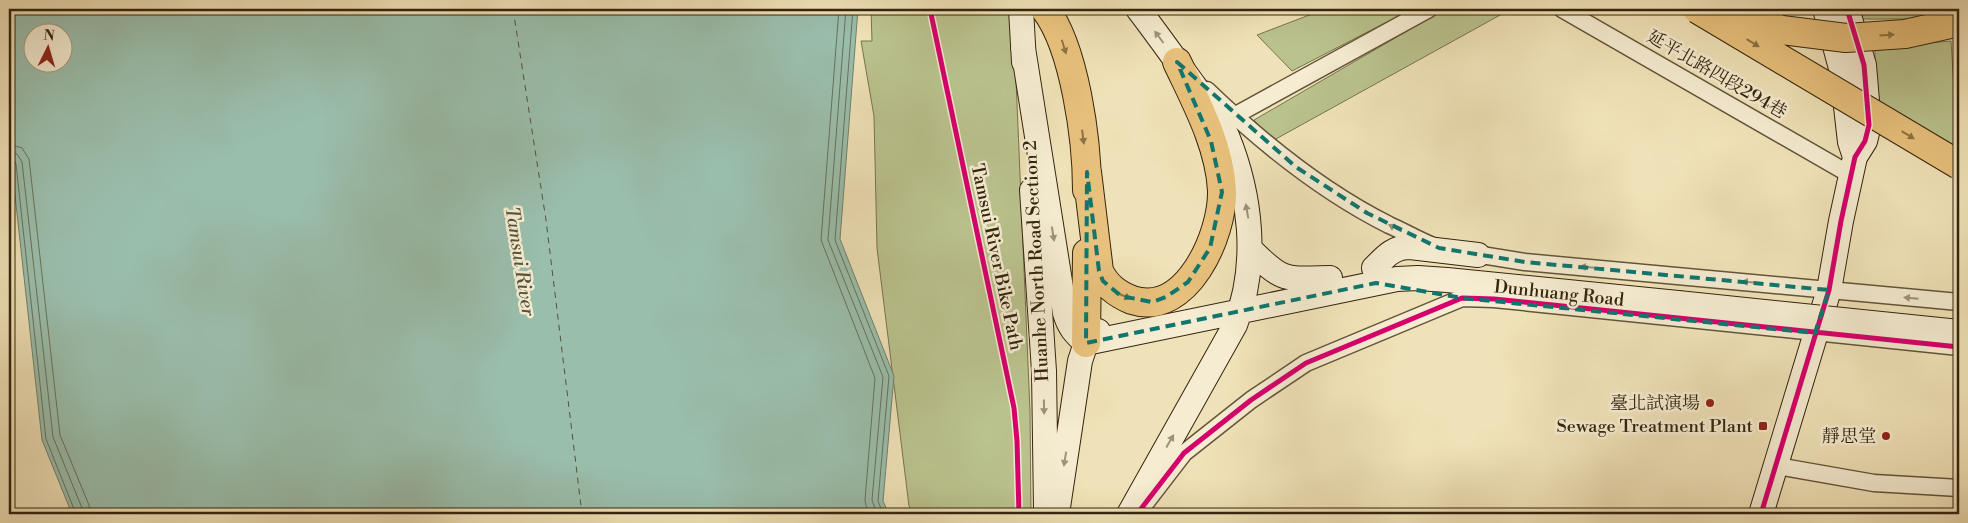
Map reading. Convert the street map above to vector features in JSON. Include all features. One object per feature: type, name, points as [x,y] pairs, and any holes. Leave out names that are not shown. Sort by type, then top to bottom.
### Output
[{"type":"highway","points":[[1045,9],[1060,35],[1076,88],[1099,271],[1104,281],[1121,296],[1137,301],[1152,302],[1166,297],[1188,282],[1210,248],[1219,218],[1222,192],[1211,141],[1203,118],[1177,62]]},
{"type":"highway","points":[[1696,9],[1959,165]]},
{"type":"highway","points":[[1720,9],[1782,30],[1846,38],[1905,34],[1959,22]]},
{"type":"highway","points":[[1086,342],[1087,172]]},
{"type":"street","name":"Huanhe North Road Section 2","points":[[1021,9],[1044,371],[1046,514]]},
{"type":"street","points":[[1128,514],[1230,337],[1242,304],[1250,249],[1248,220],[1241,180],[1227,136],[1214,114],[1138,9]]},
{"type":"street","points":[[1234,116],[1429,9]]},
{"type":"street","name":"延平北路四段294巷","points":[[1562,9],[1853,166]]},
{"type":"street","points":[[1825,9],[1842,72],[1853,166]]},
{"type":"street","points":[[1761,514],[1829,290],[1853,166],[1865,142],[1868,125],[1864,65],[1847,9]]},
{"type":"street","points":[[1023,48],[1065,313],[1068,325],[1086,342]]},
{"type":"street","name":"Dunhuang Road","points":[[1177,62],[1234,116],[1296,167],[1366,213],[1439,248],[1525,262],[1959,302]]},
{"type":"street","points":[[1375,276],[1391,251],[1399,247],[1410,246],[1478,255]]},
{"type":"street","points":[[1250,249],[1268,267],[1285,278],[1375,276],[1462,298]]},
{"type":"street","points":[[1086,342],[1242,304],[1375,276],[1416,263],[1959,332]]},
{"type":"street","points":[[1242,304],[1330,278]]},
{"type":"street","points":[[1679,296],[1959,317]]},
{"type":"street","name":"Dunhuang Road","points":[[1137,514],[1184,453],[1251,400],[1306,363],[1462,298],[1494,299],[1815,333],[1959,346]]},
{"type":"street","points":[[1057,514],[1080,362],[1086,342]]},
{"type":"street","points":[[1776,466],[1874,483],[1959,488]]},
{"type":"highlighted area","points":[[1177,62],[1296,167],[1367,213],[1439,248],[1525,262],[1829,290],[1815,333],[1462,298],[1376,283],[1086,343],[1087,172],[1099,271],[1103,281],[1121,296],[1152,302],[1166,297],[1188,282],[1210,248],[1222,192],[1211,141]]},
{"type":"green space","points":[[871,9],[1013,9],[1030,411],[1031,514],[913,514],[909,506],[877,248],[874,116],[861,41],[872,41]]},
{"type":"green space","points":[[1325,9],[1412,9],[1292,71],[1257,35]]},
{"type":"green space","points":[[1445,9],[1511,9],[1274,140],[1254,120]]},
{"type":"green space","points":[[1842,9],[1944,9],[1944,13],[1907,19],[1847,19]]},
{"type":"green space","points":[[1951,41],[1958,149],[1875,103],[1875,48]]},
{"type":"water","name":"Tamsui River","points":[[9,9],[858,9],[840,239],[894,376],[883,501],[889,514],[72,514],[42,440],[9,141]]},
{"type":"ferry route","points":[[513,9],[546,220],[582,514]]},
{"type":"cycle path","name":"Tamsui River Bike Path","points":[[930,9],[1014,408],[1019,514]]},
{"type":"cycle path","points":[[1761,514],[1829,290],[1855,157],[1865,141],[1869,125],[1864,65],[1847,9]]},
{"type":"cycle path","points":[[1137,514],[1184,453],[1251,400],[1306,363],[1462,298],[1494,299],[1959,347]]},
{"type":"place","name":"臺北試演場","points":[[1710,403]]},
{"type":"place","name":"Sewage Treatment Plant","points":[[1763,426]]},
{"type":"place","name":"靜思堂","points":[[1886,436]]}]
